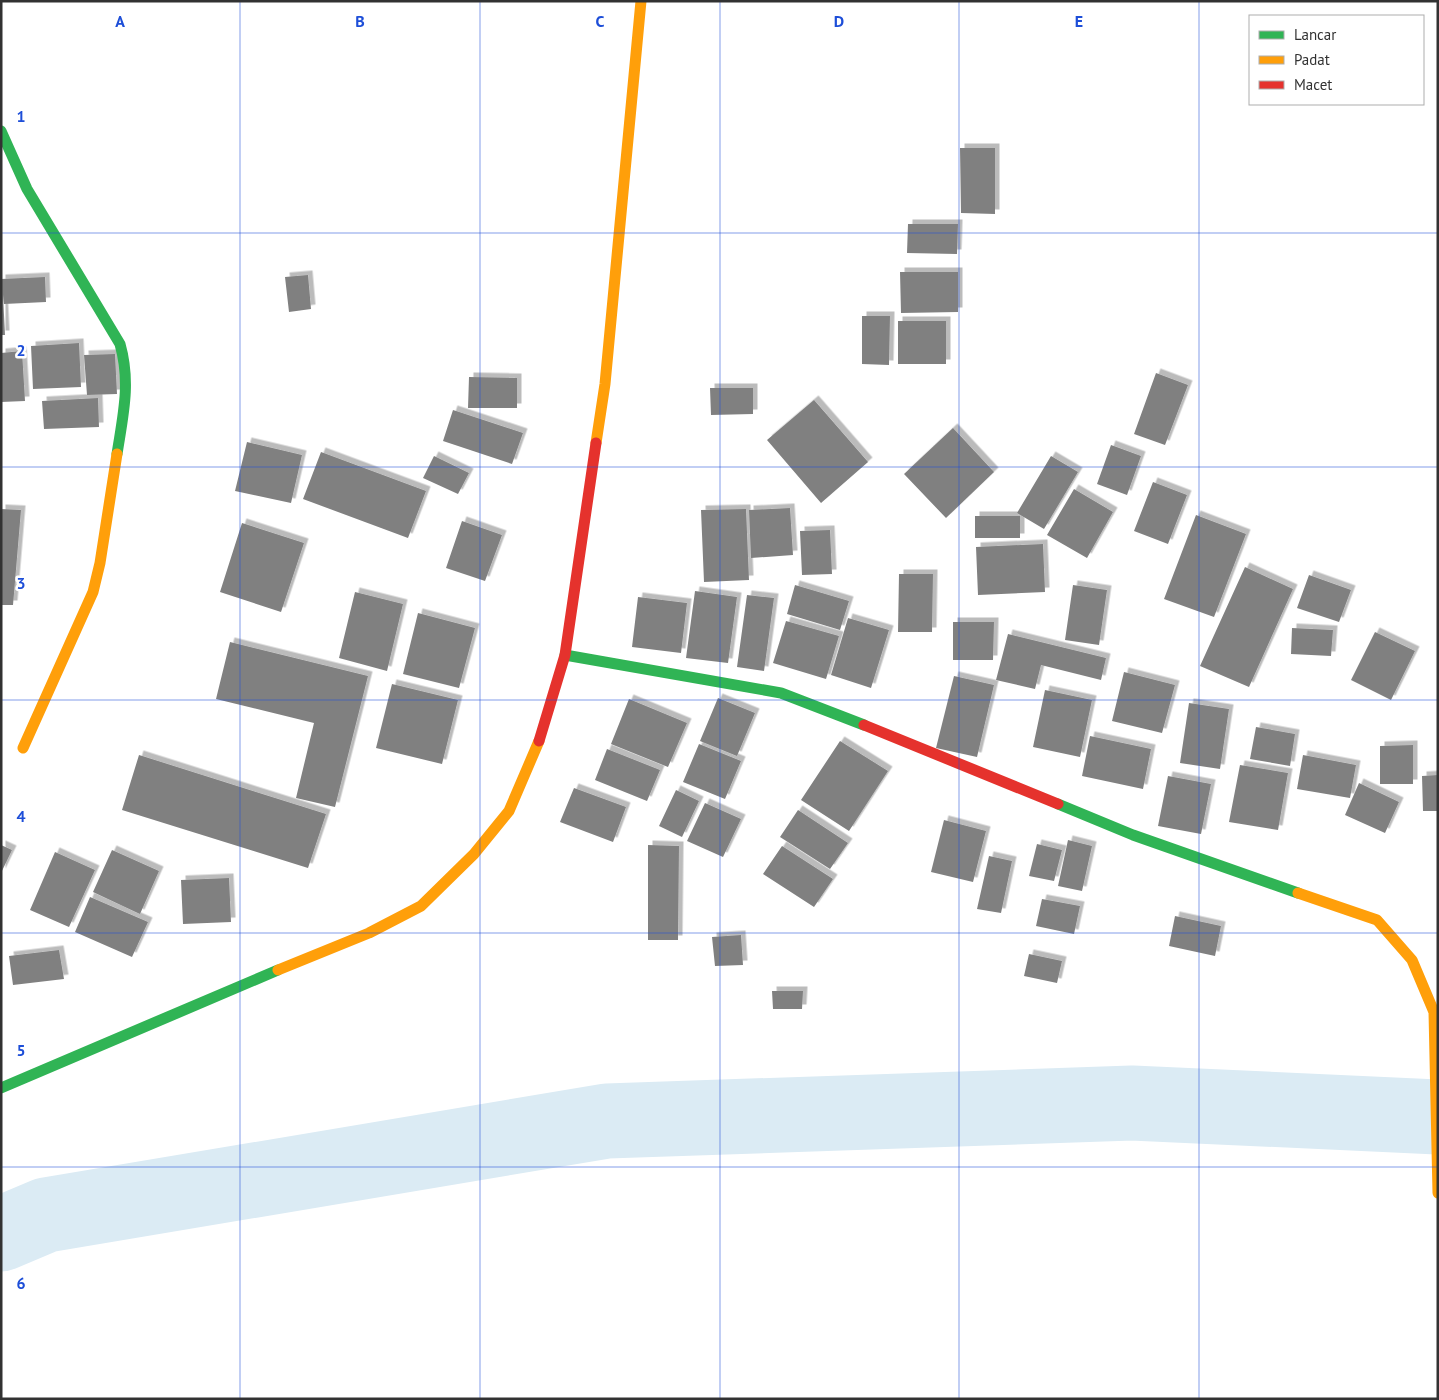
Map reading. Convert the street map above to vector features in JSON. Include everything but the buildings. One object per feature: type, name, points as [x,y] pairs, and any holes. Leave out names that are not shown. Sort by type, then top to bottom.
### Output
[{"type":"street","points":[[1,1088],[192,1005],[369,933],[421,906],[474,854],[509,811],[542,734],[565,655],[605,384],[641,1]]},
{"type":"street","points":[[1,131],[27,189],[120,344],[126,366],[128,386],[100,563],[93,592],[23,748]]},
{"type":"street","points":[[565,655],[781,694],[934,752],[1133,835],[1376,920],[1412,960],[1434,1012],[1437,1190]]},
{"type":"waterway","points":[[1,1234],[46,1215],[607,1121],[1132,1103],[1438,1117]]},
{"type":"traffic: fast","points":[[1,131],[27,189],[120,344],[125,372],[125,399],[117,454]]},
{"type":"traffic: fast","points":[[565,655],[781,693],[864,725]]},
{"type":"traffic: fast","points":[[1058,804],[1133,835],[1298,893]]},
{"type":"traffic: fast","points":[[1,1088],[278,970]]},
{"type":"traffic: slow","points":[[596,443],[605,384],[641,1]]},
{"type":"traffic: slow","points":[[23,748],[93,592],[100,563],[117,454]]},
{"type":"traffic: slow","points":[[278,970],[369,933],[421,906],[474,854],[509,811],[539,741]]},
{"type":"traffic: slow","points":[[1298,893],[1377,920],[1412,960],[1434,1012],[1438,1193]]},
{"type":"traffic: jam","points":[[539,741],[565,655],[596,443]]},
{"type":"traffic: jam","points":[[864,725],[1058,804]]}]
